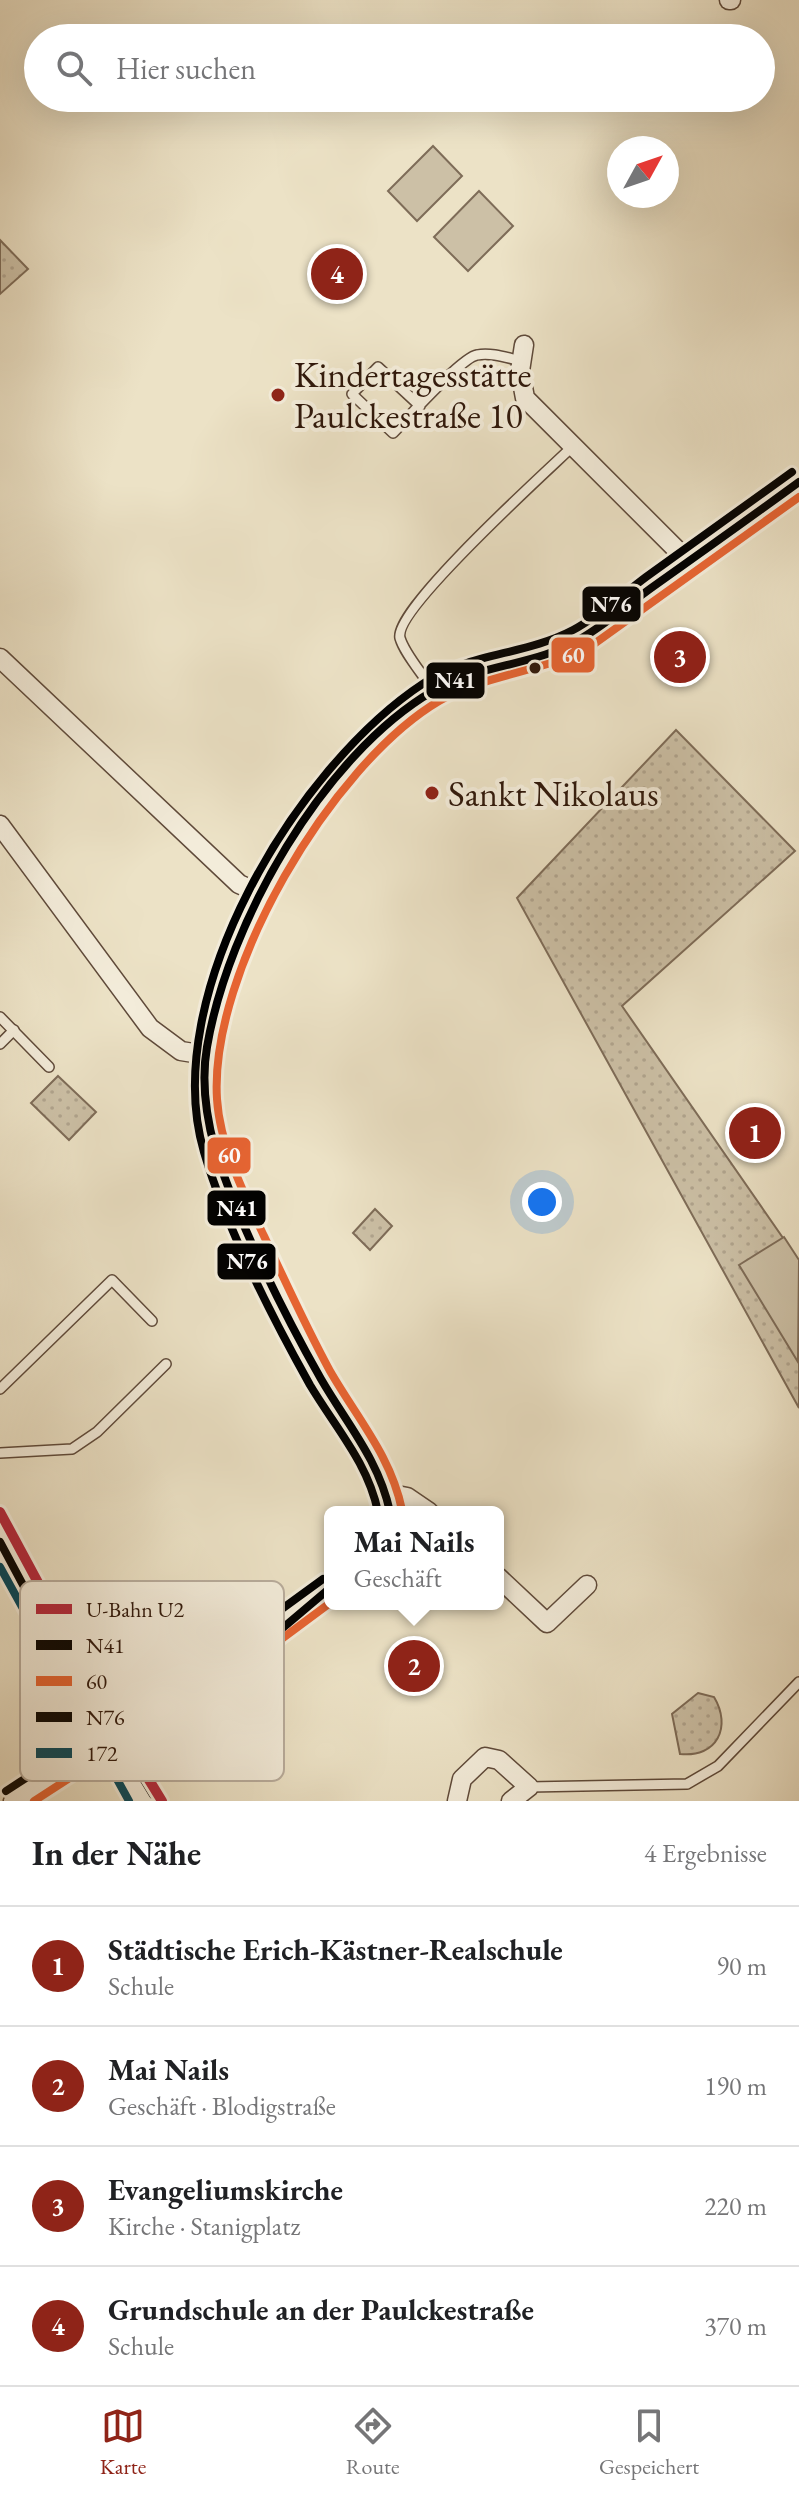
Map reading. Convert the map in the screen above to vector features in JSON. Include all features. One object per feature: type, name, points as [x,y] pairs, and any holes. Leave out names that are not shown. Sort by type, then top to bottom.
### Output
[{"type":"main road","points":[[0,1542],[21,1581]]},
{"type":"main road","points":[[131,1781],[143,1801]]},
{"type":"street","points":[[523,353],[525,398],[689,562]]},
{"type":"street","points":[[420,1506],[407,1497],[388,1503],[363,1442],[321,1380],[225,1177],[205,1102],[206,1055],[224,980],[244,926],[261,894],[325,796],[376,733],[433,691],[490,668],[567,646],[799,482]]},
{"type":"street","points":[[0,658],[239,884],[261,894]]},
{"type":"street","points":[[0,825],[150,1028],[181,1051],[206,1055]]},
{"type":"street","points":[[504,1583],[547,1623],[587,1585]]},
{"type":"street","points":[[284,1627],[324,1593]]},
{"type":"street","points":[[457,1801],[462,1779],[485,1757],[499,1760],[529,1787],[511,1801]]},
{"type":"street","points":[[13,1801],[42,1781]]},
{"type":"lane","points":[[420,406],[378,367],[352,394],[393,433],[420,406],[467,358],[523,353]]},
{"type":"lane","points":[[433,691],[400,638],[401,624],[424,591],[572,447]]},
{"type":"lane","points":[[0,1017],[49,1067]]},
{"type":"lane","points":[[0,1044],[14,1030]]},
{"type":"lane","points":[[0,1389],[112,1280],[152,1321]]},
{"type":"lane","points":[[0,1453],[72,1449],[97,1432],[166,1364]]},
{"type":"lane","points":[[529,1787],[687,1784],[718,1766],[799,1682]]},
{"type":"shaded area","points":[[433,146],[462,176],[417,221],[388,191]]},
{"type":"shaded area","points":[[479,191],[513,226],[468,271],[434,237]]},
{"type":"shaded area","points":[[0,240],[28,269],[0,294]]},
{"type":"shaded area","points":[[676,730],[795,851],[622,1006],[799,1261],[799,1408],[517,898]]},
{"type":"shaded area","points":[[58,1076],[96,1112],[69,1140],[31,1103]]},
{"type":"shaded area","points":[[375,1209],[392,1226],[370,1250],[353,1233]]},
{"type":"shaded area","points":[[784,1237],[799,1260],[798,1362],[739,1265]]},
{"type":"shaded area","points":[[698,1693],[714,1697],[719,1708],[721,1729],[712,1746],[693,1754],[680,1754],[672,1714]]},
{"type":"metro line","name":"U2","points":[[0,1512],[37,1581]]},
{"type":"metro line","name":"U2","points":[[150,1781],[162,1801]]},
{"type":"transit line","name":"N76","points":[[376,1506],[359,1461],[310,1385],[251,1271],[224,1210],[204,1152],[195,1091],[201,1025],[220,958],[249,891],[286,827],[329,770],[376,721],[441,673],[536,645],[573,630],[792,472]]},
{"type":"transit line","name":"N41","points":[[388,1506],[370,1459],[321,1379],[262,1266],[215,1149],[205,1098],[205,1060],[218,999],[236,948],[287,846],[319,799],[354,756],[393,720],[451,682],[546,654],[582,638],[799,482]]},
{"type":"transit line","name":"60","points":[[401,1506],[382,1455],[330,1371],[296,1304],[241,1187],[223,1134],[217,1099],[220,1048],[233,992],[255,934],[284,876],[319,822],[358,772],[398,731],[456,692],[587,649],[799,497]]},
{"type":"transit line","name":"N41","points":[[0,1542],[21,1581]]},
{"type":"transit line","name":"172","points":[[0,1567],[20,1603]]},
{"type":"transit line","name":"N76","points":[[284,1607],[323,1579]]},
{"type":"transit line","name":"N41","points":[[284,1627],[324,1593]]},
{"type":"transit line","name":"60","points":[[284,1637],[324,1607]]},
{"type":"transit line","name":"N76","points":[[6,1791],[21,1781]]},
{"type":"transit line","name":"60","points":[[34,1801],[65,1781]]},
{"type":"transit line","name":"172","points":[[118,1781],[129,1801]]},
{"type":"transit line","name":"N76","points":[[145,1781],[153,1795]]},
{"type":"place","name":"Grundschule an der Paulckestraße","points":[[337,274]]},
{"type":"place","name":"Kindertagesstätte Paulckestraße 10","points":[[278,395]]},
{"type":"place","name":"Evangeliumskirche","points":[[680,657]]},
{"type":"place","name":"Sankt Nikolaus","points":[[432,793]]},
{"type":"place","name":"Städtische Erich-Kästner-Realschule","points":[[755,1133]]},
{"type":"place","name":"Mai Nails","points":[[414,1666]]}]
